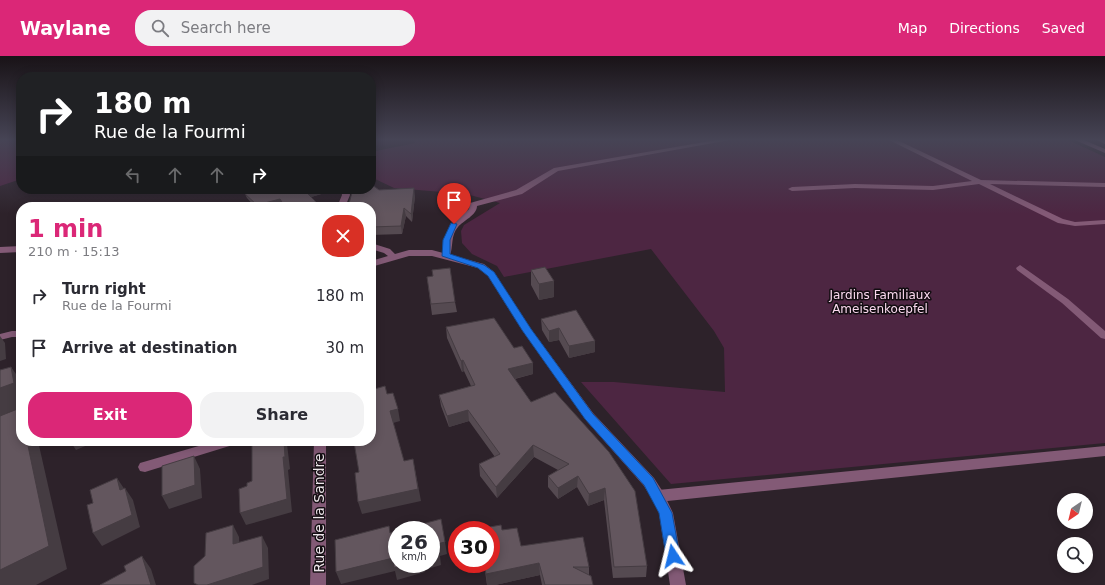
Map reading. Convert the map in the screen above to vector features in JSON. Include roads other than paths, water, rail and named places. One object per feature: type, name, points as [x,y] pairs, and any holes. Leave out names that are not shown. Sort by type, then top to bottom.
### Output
[{"type":"street","points":[[446,256],[447,240],[450,230],[454,224],[473,210],[474,205],[519,192],[556,168],[576,165]]},
{"type":"street","points":[[944,165],[1061,221],[1076,224],[1105,222]]},
{"type":"street","points":[[792,189],[855,186],[933,188],[980,182],[1105,185]]},
{"type":"street","points":[[376,248],[387,251],[393,257]]},
{"type":"street","points":[[0,250],[16,249]]},
{"type":"street","points":[[376,262],[393,257],[420,252],[446,256],[481,266],[491,274],[527,330],[589,416],[649,482],[658,496],[666,513],[678,585]]},
{"type":"street","points":[[1020,268],[1065,301],[1105,336]]},
{"type":"street","points":[[0,337],[16,334]]},
{"type":"street","points":[[0,384],[16,379]]},
{"type":"street","points":[[145,467],[215,446]]},
{"type":"street","name":"Rue de la Sandre","points":[[318,585],[320,446]]},
{"type":"street","points":[[658,496],[1105,451]]},
{"type":"park label","name":"Jardins Familiaux Ameisenkoepfel","points":[[880,302]]}]
